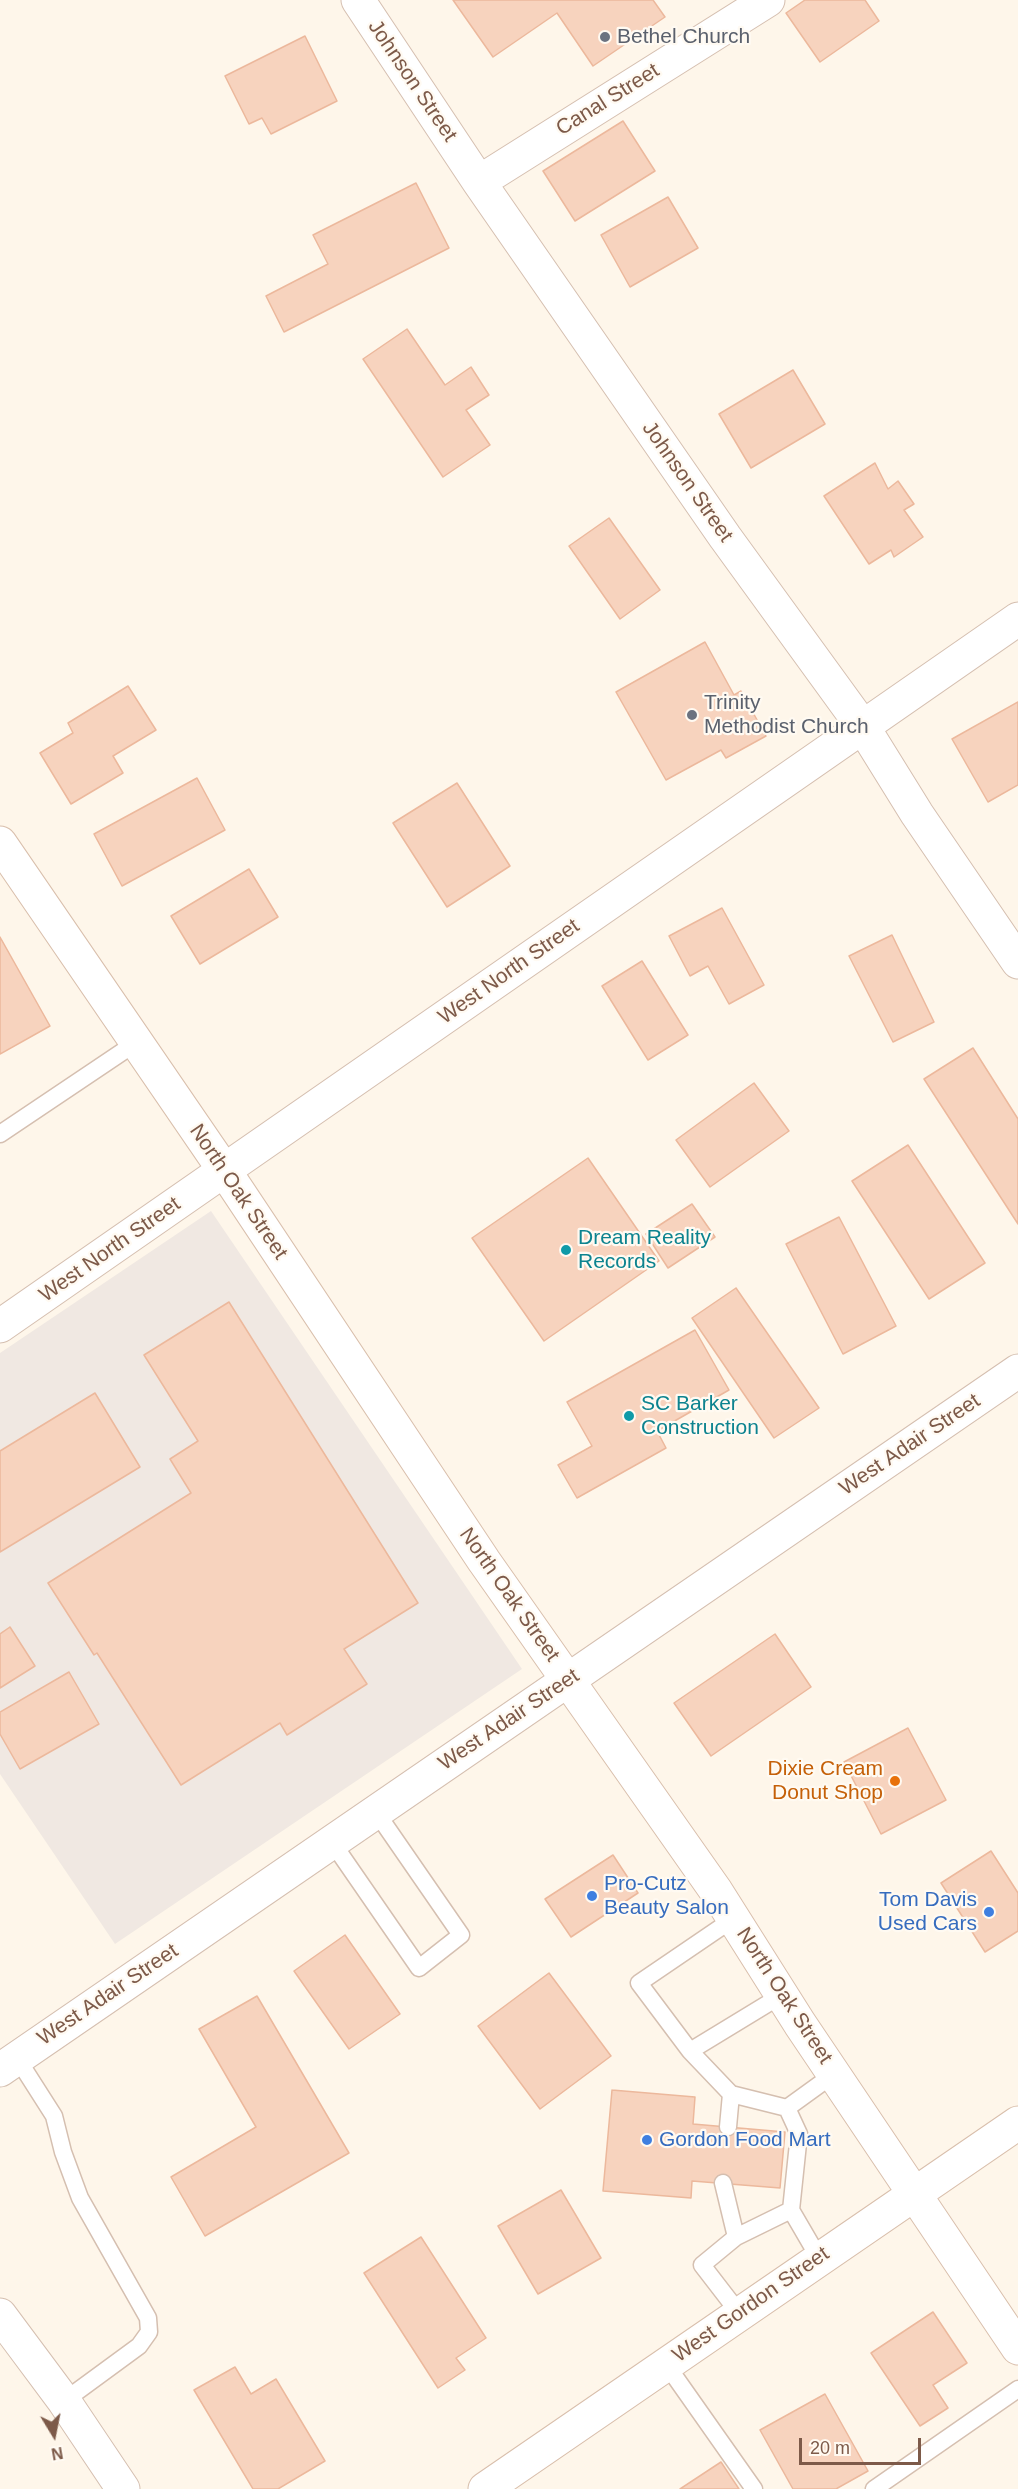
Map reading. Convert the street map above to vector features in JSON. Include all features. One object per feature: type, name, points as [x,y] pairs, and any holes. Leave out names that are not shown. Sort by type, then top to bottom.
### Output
[{"type":"street","name":"Johnson Street","points":[[358,0],[479,182],[725,537],[863,727],[917,814],[1018,962]]},
{"type":"street","name":"Canal Street","points":[[479,182],[768,0]]},
{"type":"street","name":"West North Street","points":[[0,1326],[1018,619]]},
{"type":"street","name":"North Oak Street","points":[[0,843],[224,1170],[484,1561],[734,1919],[834,2074],[1018,2348]]},
{"type":"street","name":"West Adair Street","points":[[8,2064],[1018,1371]]},
{"type":"street","name":"West Gordon Street","points":[[485,2489],[1018,2123]]},
{"type":"street","points":[[0,2315],[64,2401],[123,2489]]},
{"type":"lane","points":[[0,1134],[137,1042]]},
{"type":"lane","points":[[332,1842],[419,1968],[461,1935],[376,1812]]},
{"type":"lane","points":[[734,1919],[639,1983],[690,2051],[731,2094],[787,2108],[834,2074]]},
{"type":"lane","points":[[690,2051],[782,1995]]},
{"type":"lane","points":[[8,2064],[54,2116],[63,2152],[80,2198],[148,2318],[149,2332],[139,2346],[64,2401]]},
{"type":"lane","points":[[728,2127],[731,2094]]},
{"type":"lane","points":[[787,2108],[799,2134],[791,2210],[819,2258]]},
{"type":"lane","points":[[723,2183],[736,2237]]},
{"type":"lane","points":[[739,2313],[702,2265],[736,2237],[791,2210]]},
{"type":"lane","points":[[666,2364],[754,2489]]},
{"type":"lane","points":[[874,2489],[1018,2389]]},
{"type":"shaded area","points":[[211,1211],[522,1669],[115,1944],[0,1774],[0,1353]]},
{"type":"building","name":"Bethel Church","points":[[453,0],[653,0],[665,17],[593,66],[557,13],[493,57]]},
{"type":"building","points":[[805,0],[865,0],[879,21],[820,62],[786,13]]},
{"type":"building","points":[[305,36],[337,101],[271,134],[262,118],[249,124],[225,76]]},
{"type":"building","points":[[623,121],[655,171],[575,221],[543,171]]},
{"type":"building","points":[[416,183],[449,248],[284,332],[266,296],[328,264],[313,235]]},
{"type":"building","points":[[668,197],[698,248],[630,287],[601,235]]},
{"type":"building","points":[[407,329],[445,385],[471,367],[489,395],[466,410],[490,445],[443,477],[363,359]]},
{"type":"building","points":[[793,370],[825,424],[751,468],[719,414]]},
{"type":"building","points":[[875,463],[888,489],[898,481],[914,504],[904,510],[923,537],[894,557],[891,550],[869,564],[824,496]]},
{"type":"building","points":[[609,518],[660,590],[620,619],[569,546]]},
{"type":"building","name":"Trinity Methodist Church","points":[[705,642],[734,695],[741,691],[766,736],[726,758],[721,750],[666,780],[616,692]]},
{"type":"building","points":[[128,686],[156,730],[113,756],[123,773],[71,804],[40,753],[73,733],[68,723]]},
{"type":"building","points":[[1018,702],[1018,785],[988,802],[952,739]]},
{"type":"building","points":[[197,778],[225,830],[122,886],[94,834]]},
{"type":"building","points":[[457,783],[510,866],[447,907],[393,823]]},
{"type":"building","points":[[249,869],[278,917],[200,964],[171,916]]},
{"type":"building","points":[[722,908],[764,985],[729,1004],[708,966],[690,976],[669,936]]},
{"type":"building","points":[[892,935],[934,1022],[893,1042],[849,956]]},
{"type":"building","points":[[0,937],[50,1026],[0,1054]]},
{"type":"building","points":[[642,961],[688,1035],[648,1060],[602,986]]},
{"type":"building","points":[[973,1048],[1018,1119],[1018,1224],[924,1079]]},
{"type":"building","points":[[754,1083],[789,1131],[710,1187],[676,1140]]},
{"type":"building","points":[[908,1145],[985,1263],[929,1299],[852,1181]]},
{"type":"building","name":"Dream Reality Records","points":[[588,1158],[659,1261],[544,1341],[472,1238]]},
{"type":"building","points":[[692,1204],[715,1237],[668,1268],[646,1234]]},
{"type":"building","points":[[839,1217],[896,1326],[843,1354],[786,1244]]},
{"type":"building","points":[[736,1288],[819,1408],[774,1438],[692,1318]]},
{"type":"building","points":[[229,1302],[418,1603],[344,1649],[367,1684],[287,1735],[280,1723],[181,1785],[97,1653],[94,1655],[48,1583],[191,1493],[170,1459],[198,1441],[144,1355]]},
{"type":"building","name":"SC Barker Construction","points":[[695,1330],[729,1390],[657,1431],[666,1448],[577,1498],[558,1465],[592,1446],[567,1402]]},
{"type":"building","points":[[95,1393],[140,1467],[0,1552],[0,1451]]},
{"type":"building","points":[[10,1627],[35,1666],[0,1688],[0,1634]]},
{"type":"building","points":[[775,1634],[811,1687],[711,1756],[674,1703]]},
{"type":"building","points":[[69,1672],[99,1724],[20,1769],[0,1734],[0,1712]]},
{"type":"building","name":"Dixie Cream Donut Shop","points":[[908,1728],[946,1800],[881,1834],[844,1762]]},
{"type":"building","name":"Tom Davis Used Cars","points":[[991,1851],[1018,1893],[1018,1931],[985,1952],[941,1883]]},
{"type":"building","name":"Pro-Cutz Beauty Salon","points":[[613,1855],[638,1893],[571,1937],[545,1899]]},
{"type":"building","points":[[345,1935],[400,2014],[349,2049],[294,1971]]},
{"type":"building","points":[[549,1973],[611,2056],[540,2109],[478,2026]]},
{"type":"building","points":[[257,1996],[349,2153],[205,2236],[171,2177],[256,2127],[199,2029]]},
{"type":"building","points":[[612,2090],[695,2097],[693,2124],[785,2132],[780,2188],[692,2181],[691,2198],[603,2191]]},
{"type":"building","points":[[561,2190],[601,2258],[538,2294],[498,2226]]},
{"type":"building","points":[[421,2237],[486,2338],[456,2358],[465,2370],[438,2388],[364,2273]]},
{"type":"building","points":[[933,2312],[967,2363],[933,2385],[948,2408],[920,2426],[871,2353]]},
{"type":"building","points":[[235,2367],[251,2394],[276,2379],[325,2461],[278,2489],[253,2489],[194,2390]]},
{"type":"building","points":[[825,2394],[868,2471],[836,2489],[793,2489],[760,2430]]},
{"type":"building","points":[[721,2462],[739,2489],[680,2489]]},
{"type":"place","name":"Bethel Church","points":[[605,37]]},
{"type":"place","name":"Trinity Methodist Church","points":[[692,715]]},
{"type":"place","name":"Dream Reality Records","points":[[566,1250]]},
{"type":"place","name":"SC Barker Construction","points":[[629,1416]]},
{"type":"place","name":"Dixie Cream Donut Shop","points":[[895,1781]]},
{"type":"place","name":"Pro-Cutz Beauty Salon","points":[[592,1896]]},
{"type":"place","name":"Tom Davis Used Cars","points":[[989,1912]]},
{"type":"place","name":"Gordon Food Mart","points":[[647,2140]]}]
